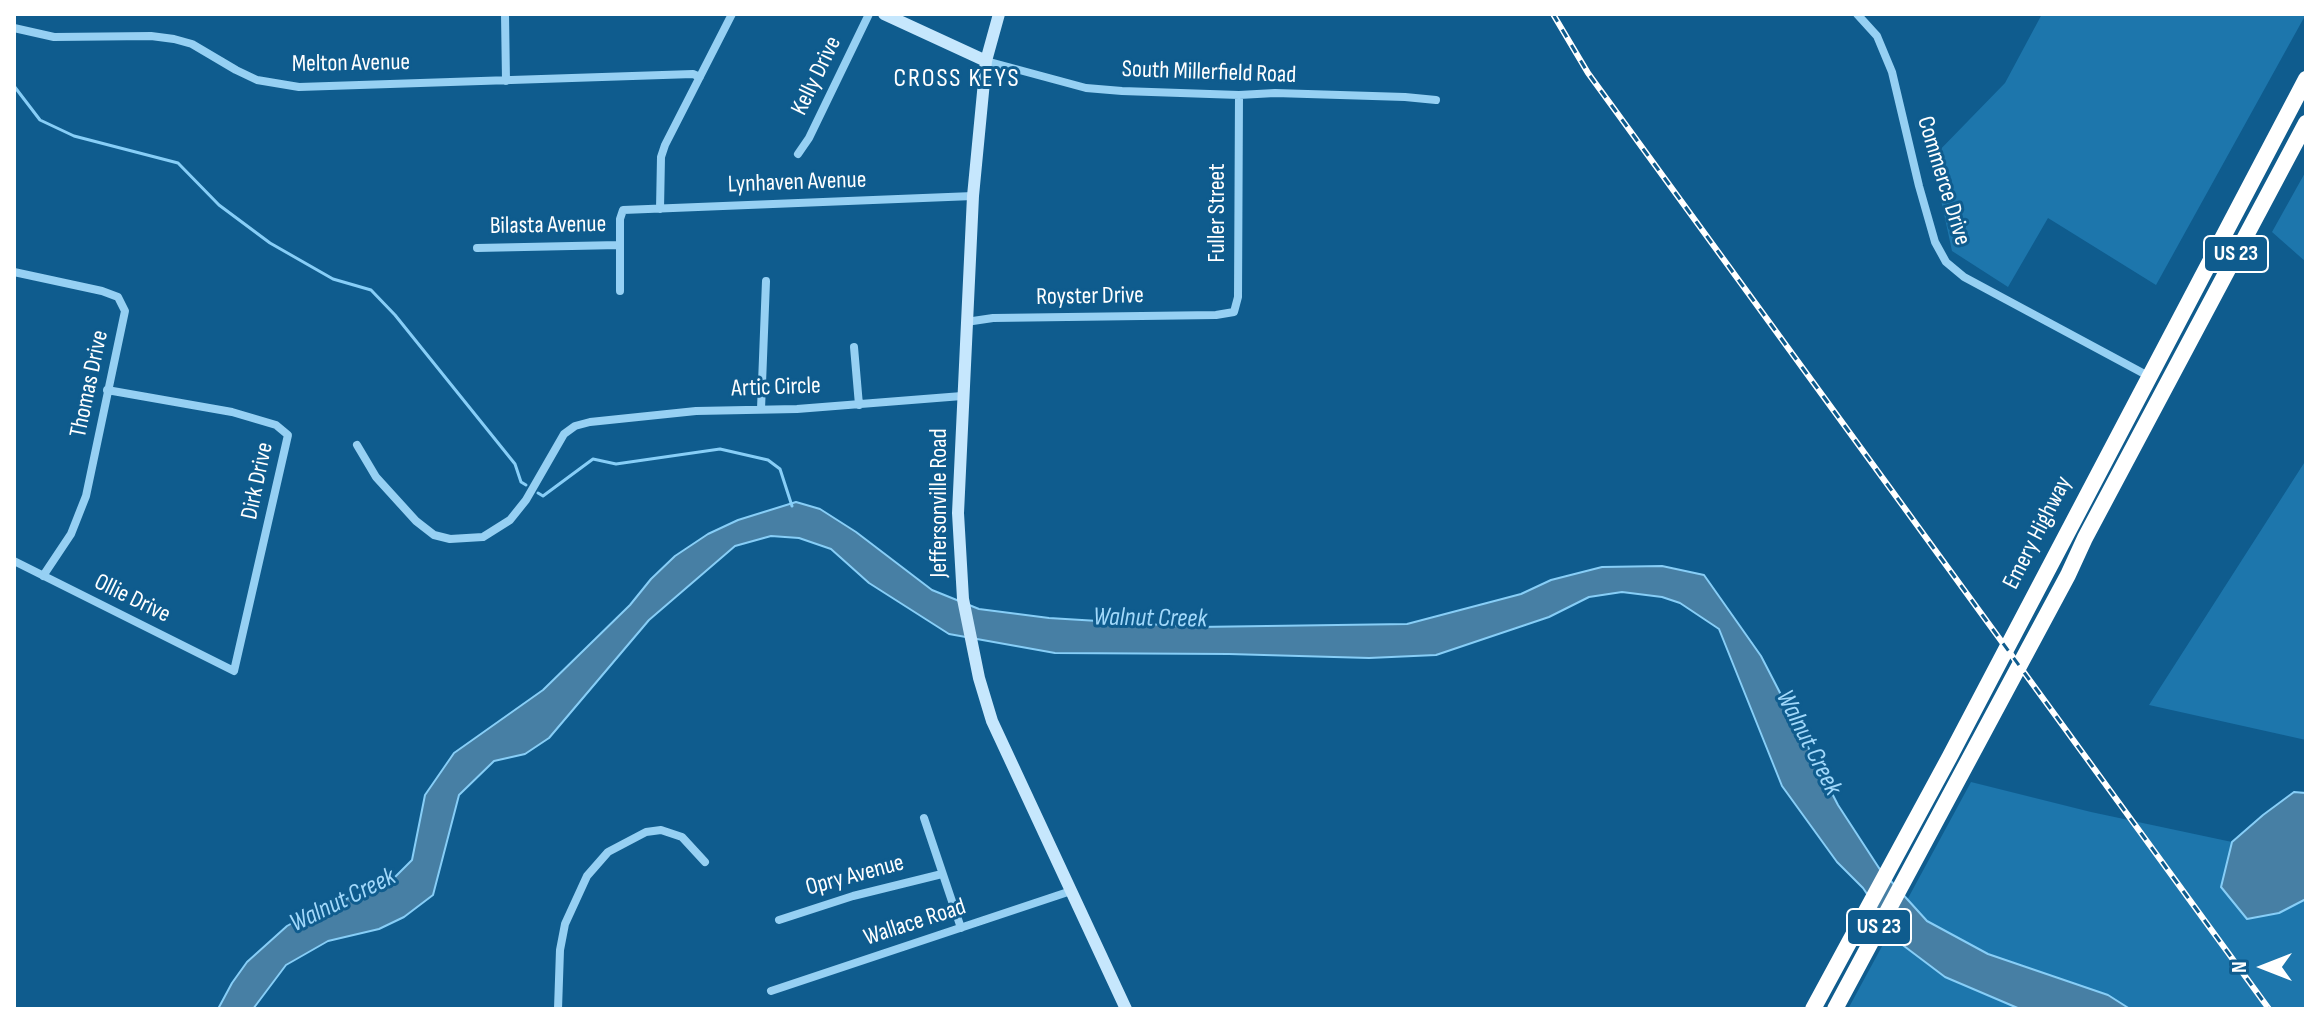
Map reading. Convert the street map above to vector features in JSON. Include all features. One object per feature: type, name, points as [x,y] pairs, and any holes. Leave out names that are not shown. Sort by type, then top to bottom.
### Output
[{"type":"highway","name":"Emery Highway","points":[[1835,1009],[1912,867],[1956,762],[2148,377],[2306,79]]},
{"type":"highway","name":"Emery Highway","points":[[1813,1009],[1895,854],[1956,762],[2068,575],[2306,123]]},
{"type":"street","points":[[505,14],[506,81]]},
{"type":"street","points":[[660,209],[661,157],[670,132],[732,14]]},
{"type":"street","name":"Kelly Drive","points":[[798,154],[815,126],[869,14]]},
{"type":"street","points":[[884,14],[986,61]]},
{"type":"street","name":"Jeffersonville Road","points":[[999,14],[986,61],[973,196],[962,396],[959,548],[963,599],[977,672],[999,735],[1126,1009]]},
{"type":"street","name":"Commerce Drive","points":[[1857,14],[1877,36],[1892,72],[1919,186],[1935,242],[1946,262],[1964,277],[2166,385]]},
{"type":"street","name":"Melton Avenue","points":[[14,28],[54,37],[151,36],[174,39],[192,44],[257,80],[280,85],[693,74],[700,77]]},
{"type":"street","name":"South Millerfield Road","points":[[986,61],[1086,88],[1436,100]]},
{"type":"street","name":"Fuller Street","points":[[1216,315],[1234,312],[1238,297],[1239,95]]},
{"type":"street","name":"Lynhaven Avenue","points":[[619,245],[623,210],[973,196]]},
{"type":"street","points":[[619,245],[620,291]]},
{"type":"street","name":"Bilasta Avenue","points":[[477,248],[619,245]]},
{"type":"street","name":"Thomas Drive","points":[[14,272],[118,297],[123,303],[125,318],[86,496],[71,534],[43,576]]},
{"type":"street","points":[[761,409],[766,281]]},
{"type":"street","name":"Royster Drive","points":[[966,322],[993,318],[1216,315]]},
{"type":"street","points":[[854,347],[859,405]]},
{"type":"street","name":"Dirk Drive","points":[[107,390],[232,412],[276,425],[288,435],[234,671]]},
{"type":"street","name":"Artic Circle","points":[[357,445],[376,477],[416,521],[434,535],[450,539],[483,537],[510,520],[526,500],[564,434],[575,426],[696,411],[859,405],[962,396]]},
{"type":"street","name":"Ollie Drive","points":[[14,561],[234,671]]},
{"type":"street","points":[[924,818],[961,928]]},
{"type":"street","points":[[558,1009],[560,950],[565,924],[587,876],[608,852],[637,836],[661,830],[682,837],[705,862]]},
{"type":"street","name":"Opry Avenue","points":[[779,920],[853,896],[942,874]]},
{"type":"street","name":"Wallace Road","points":[[771,991],[1071,891]]},
{"type":"shaded area","points":[[2042,14],[2306,14],[2156,285],[2048,218],[2008,287],[1952,251],[1932,158],[2005,83]]},
{"type":"shaded area","points":[[2306,171],[2306,262],[2272,232]]},
{"type":"shaded area","points":[[2306,460],[2306,740],[2149,705]]},
{"type":"shaded area","points":[[1971,782],[2232,842],[2221,887],[2306,899],[2306,1009],[1848,1009]]},
{"type":"water","name":"Walnut Creek","points":[[796,502],[820,509],[856,532],[932,590],[979,609],[1049,618],[1197,627],[1407,624],[1521,594],[1551,580],[1602,567],[1662,566],[1704,575],[1761,656],[1838,805],[1879,868],[1927,921],[1988,954],[2108,995],[2130,1009],[2020,1009],[1945,977],[1900,943],[1863,888],[1837,862],[1782,786],[1719,629],[1680,603],[1662,597],[1622,592],[1589,597],[1549,617],[1436,655],[1369,658],[1055,653],[949,634],[869,583],[831,549],[799,538],[771,536],[735,546],[649,620],[549,738],[525,754],[494,761],[459,795],[433,895],[404,917],[379,929],[328,941],[286,965],[253,1009],[218,1009],[247,962],[287,926],[310,913],[390,882],[412,860],[425,795],[454,753],[543,690],[675,556],[708,534],[738,520]]},
{"type":"water","points":[[2294,792],[2306,793],[2306,899],[2279,913],[2247,919],[2221,887],[2232,842]]},
{"type":"waterway","points":[[14,86],[40,120],[74,136],[178,163],[219,205],[270,243],[333,279],[371,290],[395,315],[515,464],[521,482],[526,485]]},
{"type":"waterway","points":[[538,493],[543,496],[593,459],[616,464],[720,449],[768,460],[780,469],[792,506]]},
{"type":"railway","points":[[1553,14],[1588,73],[2269,1009]]},
{"type":"district","name":"CROSS KEYS","points":[[957,79]]}]
